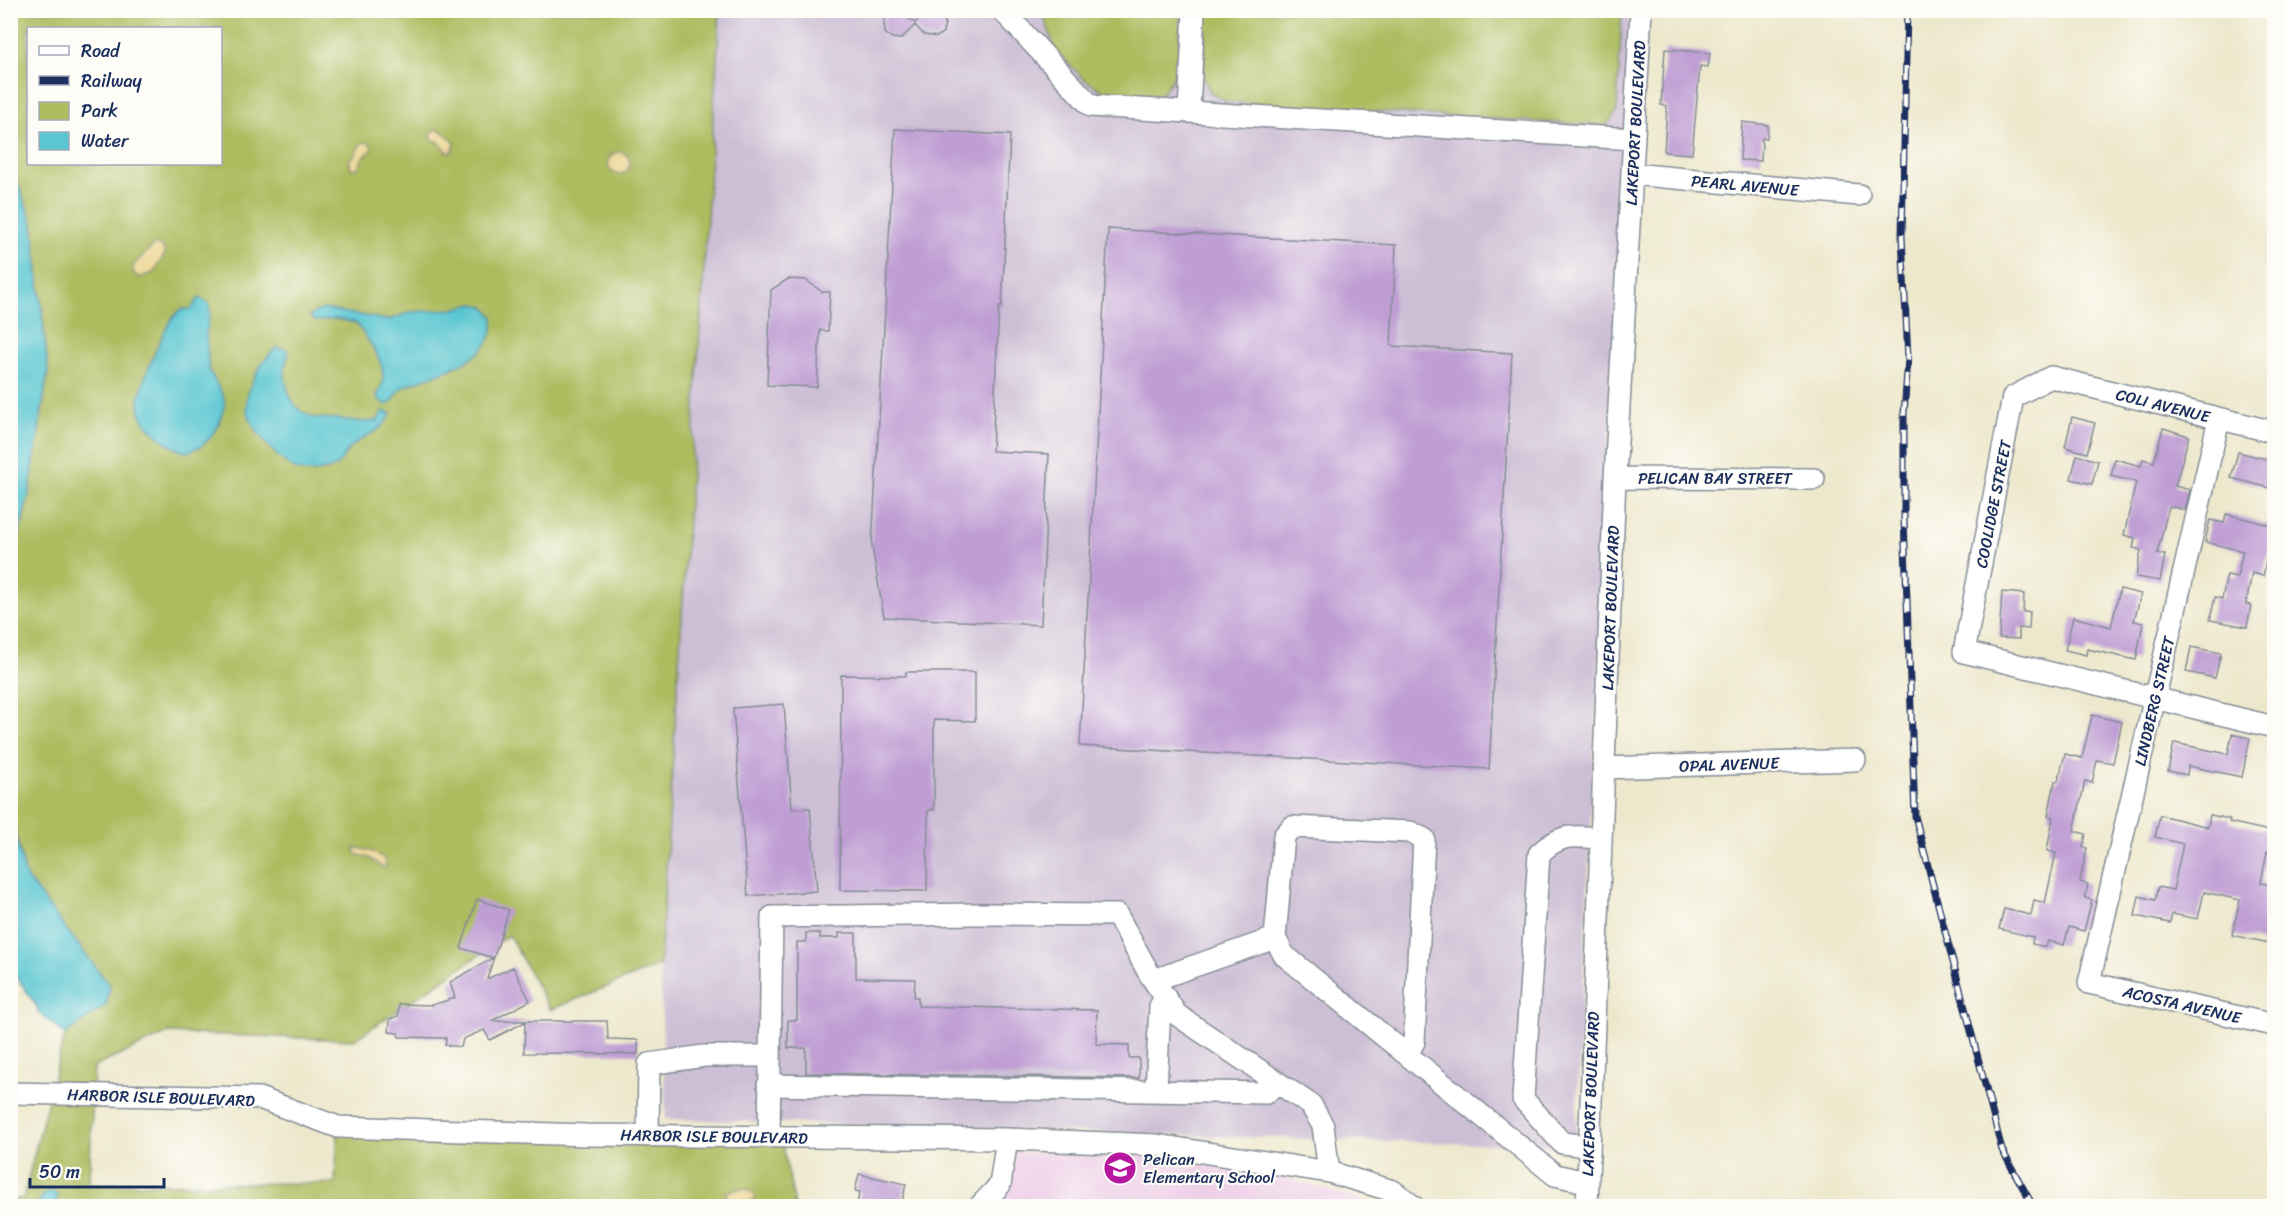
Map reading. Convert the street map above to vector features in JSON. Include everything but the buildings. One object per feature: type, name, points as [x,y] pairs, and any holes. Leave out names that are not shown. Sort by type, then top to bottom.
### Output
[{"type":"street","points":[[1002,10],[1090,106],[1634,139]]},
{"type":"street","points":[[1189,112],[1194,10]]},
{"type":"street","name":"LAKEPORT BOULEVARD","points":[[1586,1199],[1615,478],[1641,10]]},
{"type":"street","name":"PEARL AVENUE","points":[[1632,174],[1859,195]]},
{"type":"street","name":"COLI AVENUE","points":[[2051,377],[2274,432]]},
{"type":"street","name":"COOLIDGE STREET","points":[[2051,377],[2013,398],[1964,652],[2154,699]]},
{"type":"street","name":"LINDBERG STREET","points":[[2089,983],[2219,419]]},
{"type":"street","name":"PELICAN BAY STREET","points":[[1615,478],[1814,478]]},
{"type":"street","points":[[2154,699],[2274,727]]},
{"type":"street","name":"OPAL AVENUE","points":[[1603,768],[1855,760]]},
{"type":"street","points":[[1407,1054],[1414,1042],[1424,838],[1410,832],[1292,827],[1284,836],[1275,938],[1284,955],[1586,1199]]},
{"type":"street","points":[[1588,1146],[1562,1143],[1523,1099],[1539,854],[1551,843],[1567,836],[1600,838]]},
{"type":"street","points":[[769,1137],[768,1056],[772,917],[977,914],[1117,915],[1177,1015],[1311,1105],[1323,1126],[1329,1172]]},
{"type":"street","points":[[1154,980],[1275,938]]},
{"type":"street","name":"ACOSTA AVENUE","points":[[2089,983],[2274,1025]]},
{"type":"street","points":[[1156,1091],[1160,1006],[1166,998]]},
{"type":"street","points":[[648,1136],[649,1064],[704,1056],[768,1056]]},
{"type":"street","points":[[768,1085],[1266,1093],[1277,1082]]},
{"type":"street","name":"HARBOR ISLE BOULEVARD","points":[[10,1093],[259,1098],[338,1127],[648,1136],[1007,1139],[1157,1145],[1329,1172],[1393,1191],[1413,1206]]},
{"type":"street","points":[[980,1206],[1000,1185],[1007,1139]]},
{"type":"shaded area","points":[[720,11],[1630,11],[1575,1147],[666,1119],[660,965]]},
{"type":"shaded area","name":"Pelican Elementary School","points":[[1016,1152],[1159,1156],[1294,1180],[1384,1206],[993,1206],[1009,1191]]},
{"type":"green space","points":[[1045,10],[1181,11],[1178,66],[1174,77],[1161,95],[1106,93],[1085,80],[1055,50],[1044,16]]},
{"type":"green space","points":[[11,11],[720,11],[660,965],[550,1010],[509,935],[354,1040],[168,1033],[94,1067],[89,1184],[335,1183],[338,1127],[781,1137],[795,1206],[11,1206],[11,1200],[23,1198],[65,1034],[106,1005],[110,986],[26,877],[11,814],[11,566],[29,494],[48,371],[33,224],[11,165]]},
{"type":"green space","points":[[1206,11],[1622,11],[1617,111],[1607,126],[1227,102],[1210,92],[1203,77]]},
{"type":"sand","points":[[437,129],[455,143],[452,152],[448,152],[439,142],[431,139],[432,132]]},
{"type":"sand","points":[[367,142],[372,146],[371,151],[363,157],[357,169],[351,168],[349,160],[355,155],[361,143]]},
{"type":"sand","points":[[619,152],[627,155],[630,163],[627,171],[619,174],[611,171],[608,163],[611,155]]},
{"type":"sand","points":[[155,244],[163,247],[165,254],[153,273],[139,278],[133,272],[133,266]]},
{"type":"sand","points":[[355,848],[379,855],[385,860],[386,867],[356,854]]},
{"type":"sand","points":[[746,1189],[755,1194],[755,1198],[745,1203],[727,1199],[727,1192]]},
{"type":"water","points":[[11,165],[33,224],[48,371],[29,494],[11,566]]},
{"type":"water","points":[[199,298],[209,303],[210,313],[206,333],[209,370],[223,395],[225,404],[219,424],[210,438],[200,447],[187,452],[172,446],[157,435],[145,421],[139,406],[147,372],[166,329],[178,312],[191,309]]},
{"type":"water","points":[[473,304],[484,306],[493,316],[492,331],[486,344],[463,363],[405,386],[387,405],[377,398],[383,377],[379,360],[356,323],[337,319],[315,321],[310,316],[324,309],[388,320],[411,312],[453,309]]},
{"type":"water","points":[[278,347],[289,352],[285,364],[288,391],[295,405],[307,415],[316,418],[366,422],[377,421],[383,411],[391,414],[382,426],[356,443],[332,468],[308,472],[292,467],[276,454],[254,427],[247,410],[248,393],[261,366]]},
{"type":"water","points":[[10,814],[26,877],[110,986],[106,1005],[65,1034],[39,1013],[16,976],[11,975]]},
{"type":"water","points":[[54,1191],[58,1196],[54,1206],[37,1206],[45,1194]]},
{"type":"railway","points":[[1907,10],[1902,236],[1908,358],[1904,414],[1904,519],[1915,816],[2002,1150],[2033,1206]]},
{"type":"place","name":"Pelican Elementary School","points":[[1120,1168]]}]
